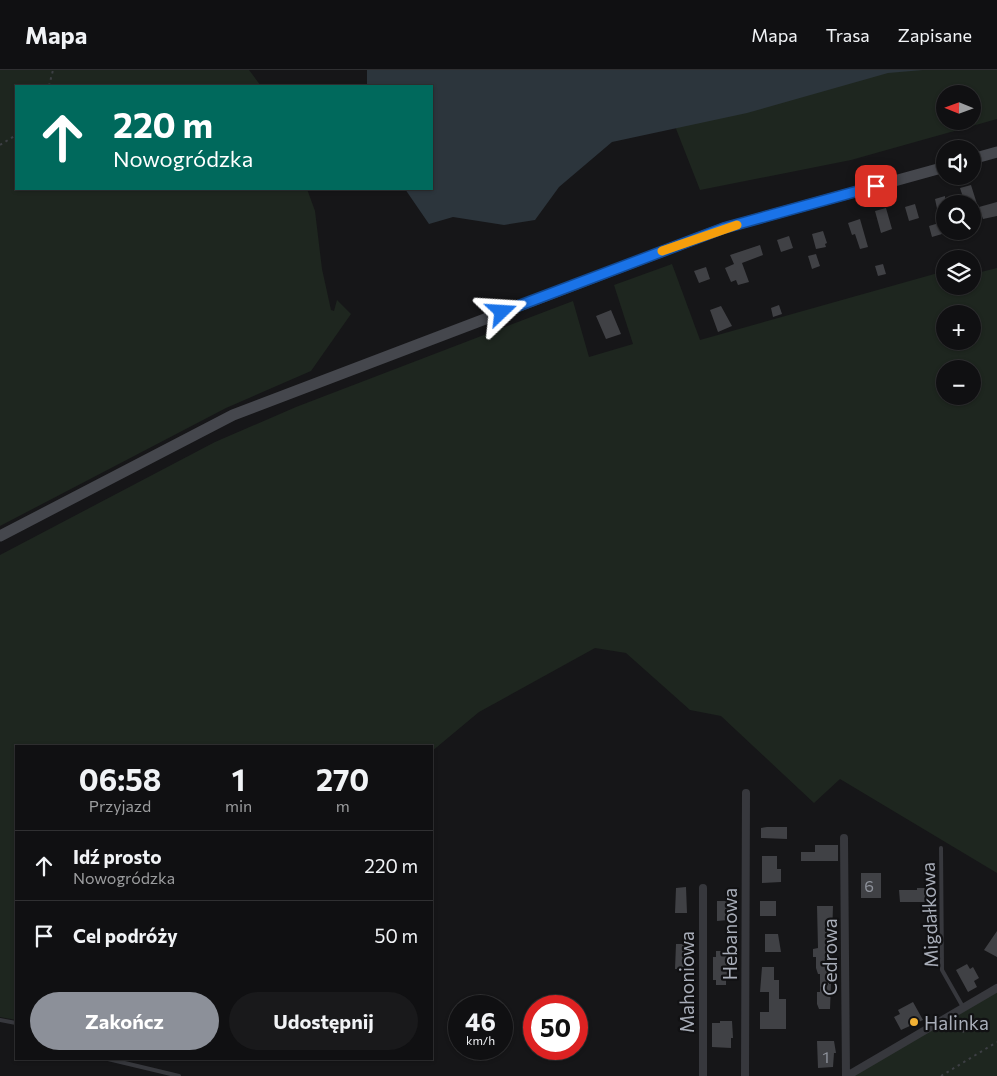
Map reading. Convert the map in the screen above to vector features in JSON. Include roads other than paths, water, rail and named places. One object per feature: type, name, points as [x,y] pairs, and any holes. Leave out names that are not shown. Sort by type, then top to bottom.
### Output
[{"type":"main road","points":[[981,156],[997,152]]},
{"type":"main road","points":[[0,536],[233,415],[724,228],[936,170]]},
{"type":"street","name":"Hebanowa","points":[[745,1076],[746,793]]},
{"type":"street","name":"Cedrowa","points":[[844,838],[846,1076]]},
{"type":"street","name":"Mahoniowa","points":[[702,1076],[703,888]]},
{"type":"street","points":[[846,1076],[997,988]]},
{"type":"lane","name":"Migdałkowa","points":[[941,848],[942,970],[963,1007]]},
{"type":"lane","points":[[0,1020],[15,1022]]},
{"type":"lane","points":[[112,1060],[179,1076]]},
{"type":"place","name":"Halinka","points":[[914,1022]]}]
